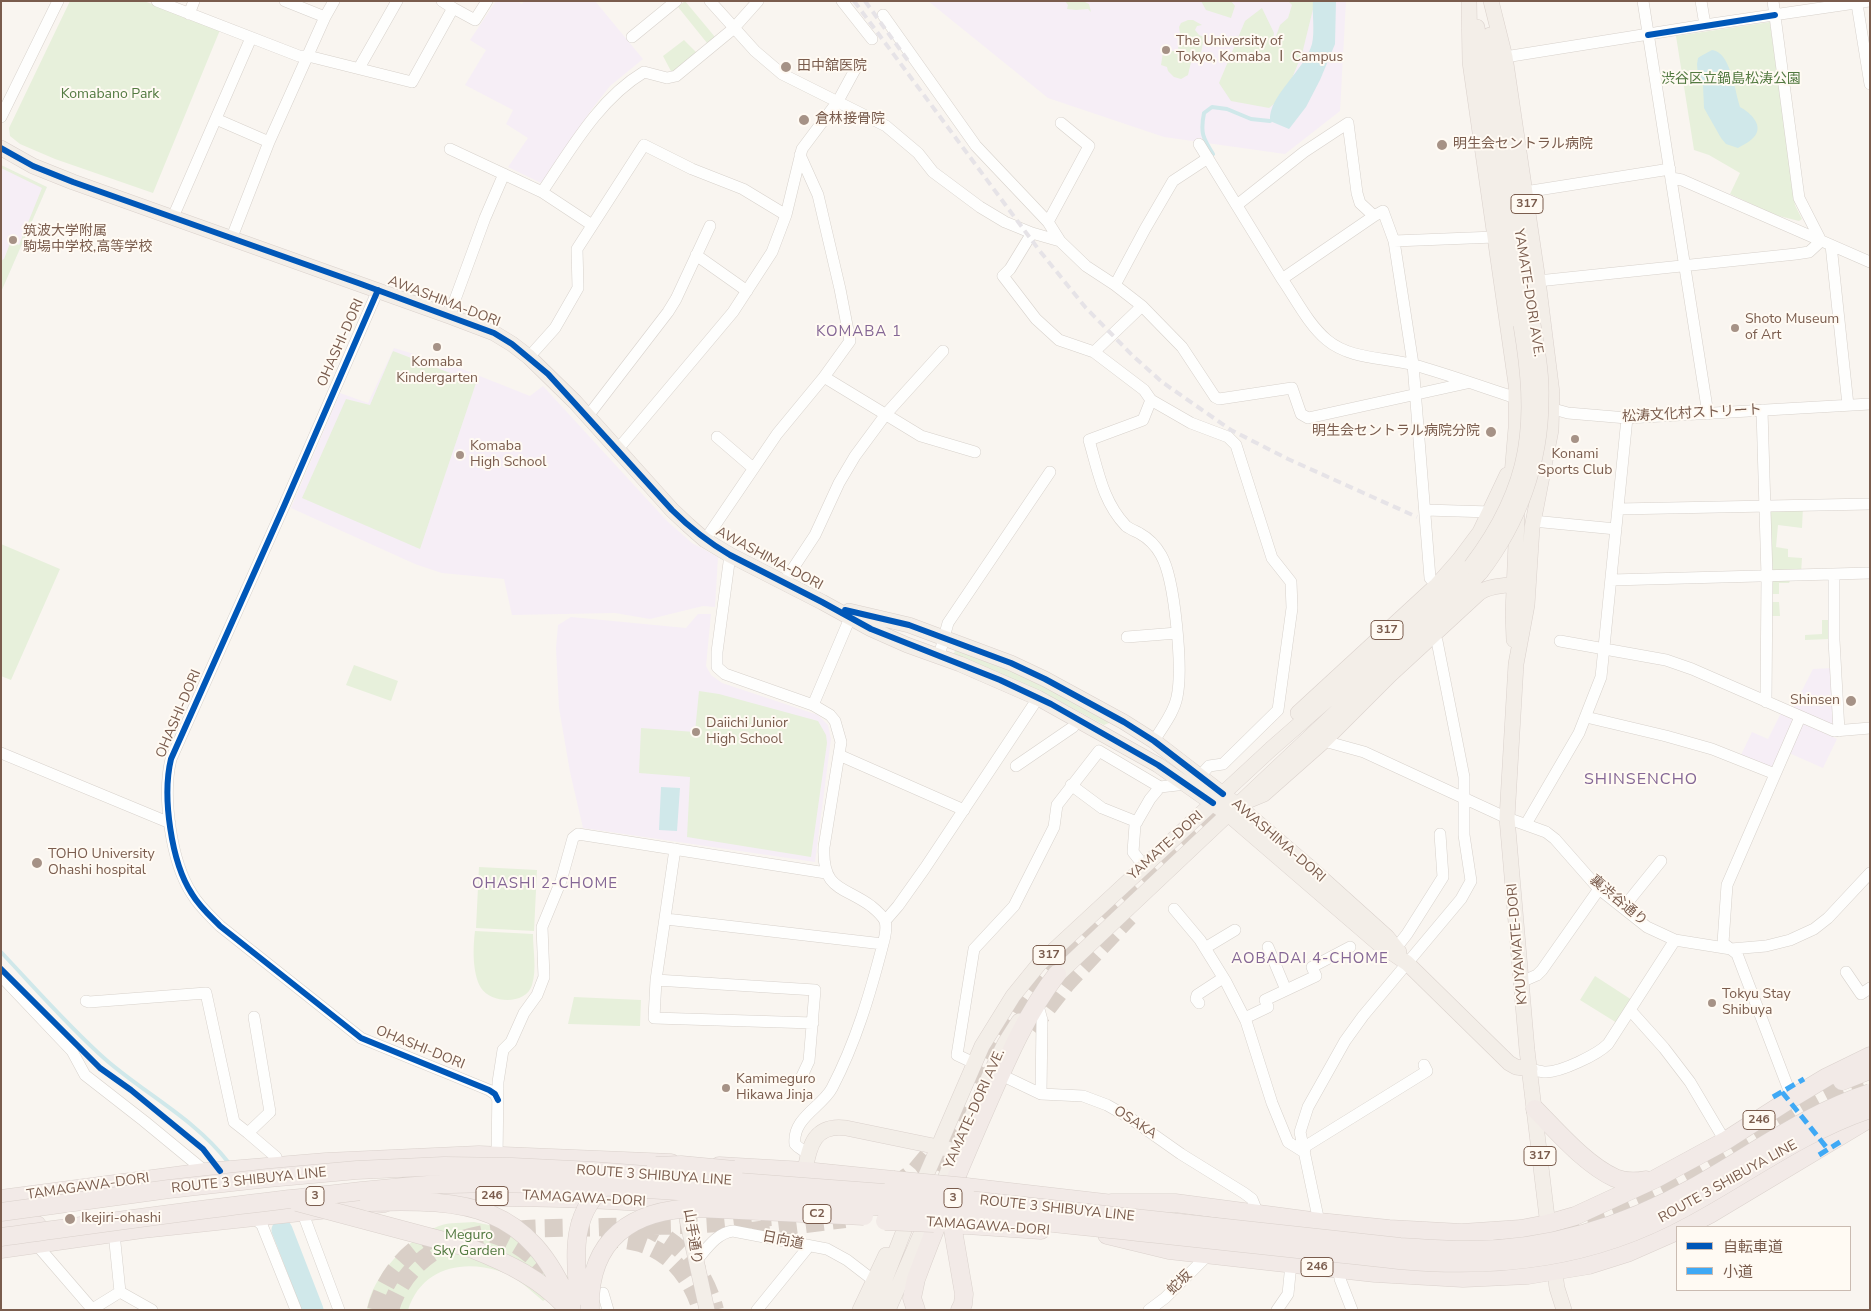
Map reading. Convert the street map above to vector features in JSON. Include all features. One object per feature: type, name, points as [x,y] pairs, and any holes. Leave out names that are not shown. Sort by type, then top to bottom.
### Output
[{"type":"highway","points":[[916,1310],[912,1298],[913,1288],[996,1072],[1037,1002],[1057,974]]},
{"type":"highway","points":[[1657,1181],[1743,1139],[1827,1088],[1868,1060]]},
{"type":"highway","name":"246","points":[[1111,1204],[1174,1203],[1389,1229],[1462,1233],[1511,1231],[1547,1224],[1594,1208],[1657,1181],[1725,1141],[1792,1098],[1868,1060]]},
{"type":"highway","name":"ROUTE 3 SHIBUYA LINE","points":[[1,1212],[169,1189],[268,1178],[357,1170],[444,1166],[593,1171],[950,1198],[1400,1246],[1465,1250],[1532,1245],[1573,1237],[1638,1215],[1698,1185],[1811,1118],[1870,1093]]},
{"type":"highway","name":"ROUTE 3 SHIBUYA LINE","points":[[1,1237],[116,1227],[250,1203],[368,1190],[445,1184],[514,1183],[588,1185],[833,1202],[1170,1234],[1434,1263],[1488,1263],[1552,1256],[1599,1244],[1662,1219],[1820,1130],[1870,1109]]},
{"type":"highway","name":"246","points":[[1535,1110],[1581,1154],[1604,1172],[1623,1181],[1657,1181]]},
{"type":"highway","points":[[1687,1226],[1870,1118]]},
{"type":"highway","name":"TAMAGAWA-DORI","points":[[1,1199],[206,1172],[326,1162],[497,1155],[687,1164],[807,1163],[892,1180],[1111,1204]]},
{"type":"highway","points":[[581,1310],[576,1276],[576,1245],[577,1233],[584,1212],[590,1201],[608,1183],[629,1172],[654,1166],[698,1166],[861,1182],[998,1197],[1090,1212]]},
{"type":"highway","points":[[30,1208],[86,1206],[230,1193],[273,1197],[362,1219],[485,1254],[536,1280],[570,1310]]},
{"type":"highway","name":"TAMAGAWA-DORI","points":[[1,1249],[36,1244],[116,1227],[142,1229],[437,1198],[497,1196],[586,1198],[687,1205],[885,1221],[1107,1235],[1168,1243]]},
{"type":"highway","points":[[116,1227],[369,1202],[436,1202],[457,1204],[495,1217],[512,1226],[528,1238],[551,1266],[570,1310]]},
{"type":"highway","name":"246","points":[[1111,1204],[1174,1210]]},
{"type":"highway","name":"C2","points":[[590,1310],[595,1272],[611,1240],[623,1228],[635,1220],[660,1212],[698,1208],[927,1219],[974,1216]]},
{"type":"highway","points":[[1,1227],[47,1224],[142,1229]]},
{"type":"highway","points":[[952,1224],[964,1294],[960,1310]]},
{"type":"highway","name":"246","points":[[1107,1235],[1169,1250],[1340,1269],[1463,1278],[1554,1272],[1589,1265],[1627,1253],[1676,1231]]},
{"type":"main road","name":"317","points":[[1469,1],[1470,62],[1513,351],[1517,398],[1512,475],[1517,520],[1515,584]]},
{"type":"main road","name":"YAMATE-DORI AVE.","points":[[1473,1],[1527,324]]},
{"type":"main road","name":"YAMATE-DORI AVE.","points":[[1476,569],[1516,487],[1526,451],[1530,397],[1527,362],[1527,324],[1485,1]]},
{"type":"main road","name":"317","points":[[1232,810],[1264,794],[1324,741],[1432,635],[1484,589],[1496,585],[1515,584],[1521,578],[1524,536],[1533,525],[1549,445],[1553,409],[1551,377],[1538,281],[1505,57],[1491,1]]},
{"type":"main road","name":"AWASHIMA-DORI","points":[[1,148],[33,166],[494,333],[512,344],[548,374],[672,510],[705,540],[871,629],[1000,680],[1038,698],[1158,764],[1186,784],[1218,798]]},
{"type":"main road","name":"317","points":[[1244,774],[1260,748],[1437,585],[1474,542],[1491,512],[1507,475],[1512,475]]},
{"type":"main road","name":"KYUYAMATE-DORI","points":[[1516,664],[1527,605],[1533,525]]},
{"type":"main road","name":"YAMATE-DORI","points":[[938,1147],[974,1064],[1002,1012],[1026,980],[1054,950],[1244,774],[1476,569]]},
{"type":"main road","name":"YAMATE-DORI","points":[[1057,974],[1453,602],[1476,569]]},
{"type":"main road","name":"KYUYAMATE-DORI","points":[[1515,584],[1513,613],[1516,664],[1507,818],[1521,982],[1547,1224]]},
{"type":"main road","name":"AWASHIMA-DORI","points":[[833,608],[909,625],[1011,663],[1045,679],[1124,722],[1154,741],[1200,776],[1218,798],[1379,944],[1407,963]]},
{"type":"main road","name":"AWASHIMA-DORI","points":[[1232,810],[1307,865],[1387,937],[1407,963],[1509,1063],[1522,1069],[1530,1069]]},
{"type":"main road","name":"YAMATE-DORI AVE.","points":[[888,1310],[956,1151],[996,1072],[1016,1025],[1057,974]]},
{"type":"main road","points":[[807,1163],[810,1148],[819,1134],[831,1127],[846,1128],[956,1151]]},
{"type":"main road","name":"YAMATE-DORI AVE.","points":[[873,1310],[879,1282],[938,1147]]},
{"type":"main road","name":"山手通り","points":[[687,1164],[687,1219],[695,1262],[708,1310]]},
{"type":"main road","name":"317","points":[[1547,1224],[1554,1272],[1564,1310]]},
{"type":"main road","points":[[860,1310],[879,1282]]},
{"type":"street","points":[[1,117],[58,1]]},
{"type":"street","points":[[157,1],[299,56],[308,56],[412,82],[453,8]]},
{"type":"street","points":[[189,14],[194,1]]},
{"type":"street","points":[[284,1],[325,17]]},
{"type":"street","points":[[232,237],[269,142],[334,1]]},
{"type":"street","points":[[359,68],[397,1]]},
{"type":"street","points":[[442,1],[475,20],[487,1]]},
{"type":"street","points":[[632,37],[676,1]]},
{"type":"street","points":[[710,1],[733,29],[782,74],[886,126],[918,153],[933,172],[980,207],[1006,222],[1032,233],[1060,241]]},
{"type":"street","points":[[542,192],[572,148],[614,94],[644,72],[667,78],[676,76],[733,29],[758,1]]},
{"type":"street","points":[[842,1],[872,39]]},
{"type":"street","points":[[1643,1],[1708,414]]},
{"type":"street","points":[[1701,1],[1705,25]]},
{"type":"street","points":[[1772,1],[1799,198],[1826,243],[1848,405]]},
{"type":"street","points":[[1505,57],[1870,1]]},
{"type":"street","points":[[1857,4],[1870,84]]},
{"type":"street","points":[[883,15],[976,146],[1048,222],[1060,241],[1086,266],[1142,306],[1182,347],[1215,397],[1219,399],[1292,388],[1301,414],[1308,418],[1467,383]]},
{"type":"street","points":[[173,217],[251,38]]},
{"type":"street","points":[[618,449],[733,312],[772,252],[786,215],[802,148],[838,101],[857,66]]},
{"type":"street","points":[[216,119],[269,142]]},
{"type":"street","points":[[1048,222],[1089,146],[1061,123]]},
{"type":"street","points":[[1236,204],[1304,152],[1348,123],[1357,193],[1360,203],[1374,216]]},
{"type":"street","name":"松涛文化村ストリート","points":[[1199,144],[1310,322],[1329,341],[1357,354],[1413,364],[1467,383],[1553,409],[1585,416],[1627,418],[1870,404]]},
{"type":"street","points":[[529,357],[555,328],[578,288],[577,250],[644,145],[692,169],[743,189],[786,215]]},
{"type":"street","points":[[450,149],[542,192],[592,225]]},
{"type":"street","points":[[705,540],[776,434],[824,377],[850,341],[818,195],[800,154]]},
{"type":"street","points":[[1115,285],[1173,180],[1208,158]]},
{"type":"street","points":[[1525,192],[1671,173],[1682,180],[1870,262]]},
{"type":"street","points":[[449,316],[485,218],[504,174]]},
{"type":"street","points":[[1282,279],[1383,211],[1394,241],[1413,364],[1430,578],[1437,585]]},
{"type":"street","points":[[588,416],[668,312],[710,226]]},
{"type":"street","points":[[1032,233],[1004,276],[1036,319],[1059,340],[1094,352],[1144,390],[1151,400],[1192,423],[1228,437],[1236,445],[1272,558],[1291,582],[1293,593],[1290,628],[1278,710],[1222,764],[1209,766],[1200,776]]},
{"type":"street","points":[[1394,241],[1495,237]]},
{"type":"street","points":[[1538,281],[1809,252],[1826,243]]},
{"type":"street","points":[[696,254],[747,291]]},
{"type":"street","name":"OHASHI-DORI","points":[[378,290],[171,759],[168,770],[170,823],[175,852],[184,878],[192,894],[220,926],[362,1038],[489,1090],[495,1094],[498,1100]]},
{"type":"street","points":[[1094,352],[1142,306]]},
{"type":"street","points":[[784,582],[815,535],[843,476],[886,414],[943,351]]},
{"type":"street","points":[[824,377],[921,436],[976,452]]},
{"type":"street","points":[[1151,400],[1143,420],[1089,440],[1105,496],[1114,511],[1128,528],[1152,543],[1165,563],[1175,614],[1179,684],[1177,699],[1172,712],[1154,741]]},
{"type":"street","points":[[1762,410],[1767,576],[1766,702]]},
{"type":"street","points":[[1526,824],[1586,717],[1601,678],[1627,418]]},
{"type":"street","points":[[717,437],[753,468]]},
{"type":"street","points":[[939,656],[948,623],[1050,472]]},
{"type":"street","points":[[1618,509],[1870,504]]},
{"type":"street","points":[[1425,510],[1491,512]]},
{"type":"street","points":[[1533,525],[1616,529]]},
{"type":"street","points":[[730,555],[717,652],[717,667],[725,674],[813,705],[830,715],[835,721],[841,742],[823,862],[826,872],[834,884],[878,911],[885,921],[884,944],[862,1021],[832,1089],[808,1113],[797,1133],[796,1144],[798,1148],[803,1149],[807,1163]]},
{"type":"street","points":[[1611,580],[1870,573]]},
{"type":"street","points":[[1834,574],[1834,640],[1840,731]]},
{"type":"street","points":[[813,705],[850,618]]},
{"type":"street","points":[[1127,637],[1177,633]]},
{"type":"street","points":[[1319,1222],[1300,1132],[1308,1107],[1345,1041],[1363,1016],[1461,899],[1471,881],[1464,835],[1464,777],[1437,641],[1432,635]]},
{"type":"street","points":[[1560,640],[1666,660],[1834,731],[1870,728]]},
{"type":"street","points":[[885,921],[898,906],[964,810],[1038,698]]},
{"type":"street","points":[[1586,717],[1702,746],[1775,774]]},
{"type":"street","points":[[1792,1098],[1737,954],[1723,943],[1727,885],[1800,717]]},
{"type":"street","points":[[1016,766],[1073,727],[1078,719]]},
{"type":"street","name":"裏渋谷通り","points":[[1324,741],[1364,752],[1507,818],[1546,832],[1555,839],[1599,889],[1647,927],[1675,940],[1730,949],[1766,946],[1790,940],[1807,933],[1821,924],[1838,909],[1870,873]]},
{"type":"street","points":[[974,1064],[958,1055],[974,949],[1014,906],[1054,827],[1057,805],[1071,784],[1099,751],[1160,787],[1186,784]]},
{"type":"street","points":[[1,753],[170,823]]},
{"type":"street","points":[[839,754],[964,810]]},
{"type":"street","points":[[1071,784],[1102,808],[1137,822]]},
{"type":"street","points":[[1144,866],[1133,852],[1135,826],[1150,799],[1160,787]]},
{"type":"street","points":[[497,1196],[500,1064],[503,1050],[511,1042],[524,1013],[537,995],[544,977],[542,927],[561,881],[572,838],[578,834],[826,872]]},
{"type":"street","points":[[1396,948],[1408,934],[1443,877],[1440,834]]},
{"type":"street","points":[[675,848],[656,980],[654,1018],[813,1023]]},
{"type":"street","points":[[1623,908],[1661,861]]},
{"type":"street","points":[[1521,982],[1537,976],[1599,889]]},
{"type":"street","points":[[1174,909],[1190,926],[1205,948],[1245,1018],[1272,1103],[1288,1142],[1304,1152]]},
{"type":"street","points":[[666,919],[884,944]]},
{"type":"street","points":[[1205,948],[1235,930]]},
{"type":"street","points":[[1530,1069],[1547,1072],[1590,1058],[1601,1051],[1608,1044],[1675,940]]},
{"type":"street","points":[[1268,947],[1286,990]]},
{"type":"street","points":[[1245,1018],[1268,1007],[1265,1000],[1316,976],[1312,967],[1350,947]]},
{"type":"street","points":[[1846,972],[1861,994],[1870,988]]},
{"type":"street","points":[[1,976],[72,1051],[85,1076],[206,1172]]},
{"type":"street","points":[[1199,1003],[1196,999],[1197,995],[1223,978]]},
{"type":"street","points":[[656,980],[816,990],[808,1066],[802,1076]]},
{"type":"street","points":[[86,1001],[206,993],[234,1122],[276,1157],[277,1167]]},
{"type":"street","points":[[1037,1002],[1042,1020],[1041,1094]]},
{"type":"street","points":[[1630,1010],[1664,1048],[1690,1082],[1725,1141]]},
{"type":"street","points":[[248,1133],[270,1112],[254,1017]]},
{"type":"street","points":[[1304,1152],[1306,1146],[1427,1071],[1424,1065]]},
{"type":"street","name":"OSAKA","points":[[996,1072],[1041,1094],[1083,1096],[1106,1105],[1130,1118],[1181,1154],[1244,1193],[1252,1199],[1258,1214]]},
{"type":"street","points":[[299,1211],[339,1310]]},
{"type":"street","points":[[258,1216],[296,1310]]},
{"type":"street","points":[[116,1227],[120,1292]]},
{"type":"street","name":"日向道","points":[[695,1262],[725,1232],[734,1231],[828,1249],[879,1282]]},
{"type":"street","points":[[36,1244],[92,1309],[120,1292]]},
{"type":"street","points":[[757,1310],[808,1246]]},
{"type":"street","name":"蛇坂","points":[[1149,1310],[1166,1298],[1209,1254]]},
{"type":"street","points":[[1277,1310],[1288,1294],[1291,1264]]},
{"type":"street","points":[[1340,1269],[1340,1279],[1352,1310]]},
{"type":"street","points":[[120,1292],[152,1310]]},
{"type":"street","points":[[603,1293],[608,1310]]},
{"type":"shaded area","points":[[496,1],[517,1],[522,4],[524,1],[595,1],[643,59],[610,86],[541,183],[508,167],[528,138],[506,124],[513,110],[465,85],[486,50],[470,40]]},
{"type":"shaded area","name":"The University of Tokyo, Komaba Ⅰ Campus","points":[[928,1],[1346,1],[1340,111],[1285,154],[1164,137],[1048,98]]},
{"type":"shaded area","name":"筑波大学附属 駒場中学校,高等学校","points":[[1,165],[47,187],[1,292]]},
{"type":"shaded area","name":"Komaba High School","points":[[394,348],[457,367],[530,396],[543,386],[667,521],[692,543],[718,557],[715,607],[703,606],[650,619],[615,613],[512,615],[504,579],[442,573],[415,564],[291,508],[340,393],[368,403]]},
{"type":"shaded area","name":"Daiichi Junior High School","points":[[698,614],[711,614],[706,666],[711,675],[722,683],[818,715],[828,725],[831,739],[815,862],[583,828],[570,772],[559,708],[556,648],[558,625],[571,617],[686,628]]},
{"type":"shaded area","points":[[1832,668],[1835,709],[1832,727],[1792,710],[1813,669]]},
{"type":"shaded area","points":[[1781,713],[1796,720],[1773,768],[1740,757],[1752,732],[1768,739]]},
{"type":"shaded area","points":[[1801,722],[1837,739],[1823,768],[1789,753]]},
{"type":"green space","name":"Komabano Park","points":[[70,1],[144,1],[220,30],[153,193],[55,159],[20,144],[10,136],[9,128]]},
{"type":"green space","points":[[685,1],[715,37],[707,43],[678,7]]},
{"type":"green space","points":[[1065,1],[1083,1],[1089,4],[1091,12],[1088,9],[1067,9],[1068,5]]},
{"type":"green space","points":[[1201,1],[1231,1],[1235,6],[1231,18],[1206,10]]},
{"type":"green space","points":[[1288,1],[1315,1],[1302,54],[1285,95],[1269,108],[1231,101],[1219,83],[1245,21],[1262,8],[1274,33],[1272,47],[1280,25],[1288,18],[1292,5]]},
{"type":"green space","points":[[1193,20],[1202,25],[1197,26],[1195,30],[1204,37],[1201,53],[1192,58],[1188,75],[1181,79],[1174,77],[1167,67],[1161,65],[1163,52],[1174,51],[1176,54],[1179,51],[1178,47],[1188,42],[1189,38],[1180,34],[1179,27],[1181,23]]},
{"type":"green space","name":"渋谷区立鍋島松涛公園","points":[[1770,22],[1795,205],[1802,219],[1799,221],[1775,215],[1730,194],[1740,173],[1709,155],[1694,150],[1676,36]]},
{"type":"green space","points":[[684,40],[697,53],[672,73],[663,56]]},
{"type":"green space","points":[[1,165],[47,187],[1,292],[1,261],[4,259],[11,241],[19,245],[42,188],[1,168]]},
{"type":"green space","points":[[393,351],[476,383],[420,549],[302,498],[346,399],[370,405]]},
{"type":"green space","points":[[1803,506],[1802,528],[1778,525],[1776,547],[1788,549],[1788,557],[1802,558],[1801,573],[1768,574],[1766,507]]},
{"type":"green space","points":[[1,544],[60,569],[11,680],[1,676]]},
{"type":"green space","points":[[1769,577],[1791,579],[1789,583],[1779,583],[1779,594],[1772,594],[1772,602],[1779,602],[1780,616],[1768,616]]},
{"type":"green space","points":[[1822,620],[1829,620],[1830,639],[1805,640],[1805,635],[1822,634]]},
{"type":"green space","points":[[957,647],[1051,687],[1110,721],[1104,725],[1048,695],[953,655]]},
{"type":"green space","points":[[354,665],[398,681],[391,701],[346,685]]},
{"type":"green space","points":[[699,691],[719,694],[818,721],[826,735],[827,743],[811,857],[687,837],[690,777],[639,773],[641,728],[695,732]]},
{"type":"green space","points":[[479,867],[537,870],[534,931],[476,928]]},
{"type":"green space","points":[[475,931],[533,934],[535,966],[529,992],[516,999],[508,1000],[493,997],[481,988],[475,968]]},
{"type":"green space","points":[[1595,976],[1632,1000],[1617,1023],[1580,1000]]},
{"type":"green space","points":[[574,997],[641,1000],[640,1026],[568,1024]]},
{"type":"green space","name":"Meguro Sky Garden","points":[[474,1222],[499,1227],[533,1242],[572,1281],[543,1301],[505,1273],[471,1266],[457,1267],[432,1276],[414,1296],[408,1310],[367,1310],[370,1297],[383,1272],[404,1249],[427,1232],[439,1226],[452,1223]]},
{"type":"water","points":[[1313,1],[1336,1],[1335,44],[1306,107],[1289,129],[1270,121],[1271,112],[1275,102],[1308,54],[1312,44]]},
{"type":"water","points":[[1712,50],[1718,52],[1724,58],[1731,74],[1740,107],[1752,117],[1757,125],[1758,130],[1756,134],[1738,148],[1726,144],[1704,108],[1703,85],[1698,77],[1697,64],[1698,58]]},
{"type":"water","points":[[661,787],[680,788],[677,831],[659,830]]},
{"type":"waterway","points":[[1213,154],[1202,131],[1204,113],[1212,107],[1227,109],[1251,119],[1270,121]]},
{"type":"waterway","points":[[1,952],[52,1007],[105,1059],[185,1120],[215,1147],[228,1162]]},
{"type":"waterway","points":[[282,1230],[313,1310]]},
{"type":"tunnel","points":[[1067,958],[1105,917],[1224,809]]},
{"type":"tunnel","points":[[1031,1029],[1067,983],[1129,917]]},
{"type":"tunnel","points":[[973,1082],[1016,1008],[1042,974],[1072,943]]},
{"type":"tunnel","points":[[1535,1234],[1594,1220],[1672,1187],[1818,1100],[1862,1080]]},
{"type":"tunnel","points":[[928,1196],[968,1108]]},
{"type":"tunnel","points":[[894,1186],[916,1170],[938,1144]]},
{"type":"tunnel","points":[[390,1310],[405,1279],[420,1262],[439,1249],[467,1238],[525,1229],[690,1225],[771,1217]]},
{"type":"tunnel","points":[[752,1231],[845,1219]]},
{"type":"tunnel","points":[[643,1227],[669,1240],[689,1259],[705,1283],[715,1310]]},
{"type":"tunnel","points":[[376,1310],[385,1286],[400,1264],[419,1247],[442,1234]]},
{"type":"tunnel","points":[[492,1234],[522,1248],[546,1271]]},
{"type":"tunnel","points":[[601,1237],[636,1242],[648,1246],[669,1259],[678,1267],[692,1287],[701,1310]]},
{"type":"railway","points":[[854,1],[1039,250],[1086,308],[1132,355],[1162,382],[1231,430],[1288,459],[1417,517]]},
{"type":"railway","points":[[865,1],[909,62]]},
{"type":"marked path","points":[[1773,1097],[1804,1079]]},
{"type":"marked path","points":[[1782,1092],[1827,1148]]},
{"type":"marked path","points":[[1819,1155],[1840,1142]]},
{"type":"cycle path","points":[[1648,35],[1775,15]]},
{"type":"cycle path","points":[[1,148],[33,166],[73,182],[494,333],[512,344],[548,374],[672,510],[692,529],[714,545],[871,629],[1000,680],[1051,704],[1158,765],[1213,803]]},
{"type":"cycle path","points":[[378,290],[171,759],[168,774],[170,828],[185,881],[198,903],[220,926],[361,1038],[489,1090],[495,1094],[498,1100]]},
{"type":"cycle path","points":[[845,610],[909,625],[1011,663],[1045,679],[1124,722],[1154,741],[1223,794]]},
{"type":"cycle path","points":[[1,969],[100,1068],[131,1090],[203,1149],[220,1171]]},
{"type":"place","name":"The University of Tokyo, Komaba Ⅰ Campus","points":[[1166,50]]},
{"type":"place","name":"田中舘医院","points":[[786,67]]},
{"type":"place","name":"倉林接骨院","points":[[804,120]]},
{"type":"place","name":"明生会セントラル病院","points":[[1442,145]]},
{"type":"place","name":"筑波大学附属 駒場中学校,高等学校","points":[[13,240]]},
{"type":"place","name":"Shoto Museum of Art","points":[[1735,328]]},
{"type":"place","name":"Komaba Kindergarten","points":[[437,347]]},
{"type":"place","name":"明生会セントラル病院分院","points":[[1491,432]]},
{"type":"place","name":"Konami Sports Club","points":[[1575,439]]},
{"type":"place","name":"Komaba High School","points":[[460,455]]},
{"type":"place","name":"Shinsen","points":[[1851,701]]},
{"type":"place","name":"Daiichi Junior High School","points":[[696,732]]},
{"type":"place","name":"TOHO University Ohashi hospital","points":[[37,863]]},
{"type":"place","name":"Tokyu Stay Shibuya","points":[[1712,1003]]},
{"type":"place","name":"Kamimeguro Hikawa Jinja","points":[[726,1088]]},
{"type":"place","name":"Ikejiri-ohashi","points":[[70,1219]]},
{"type":"district","name":"KOMABA 1","points":[[859,332]]},
{"type":"district","name":"SHINSENCHO","points":[[1641,780]]},
{"type":"district","name":"OHASHI 2-CHOME","points":[[545,884]]},
{"type":"district","name":"AOBADAI 4-CHOME","points":[[1310,959]]}]
